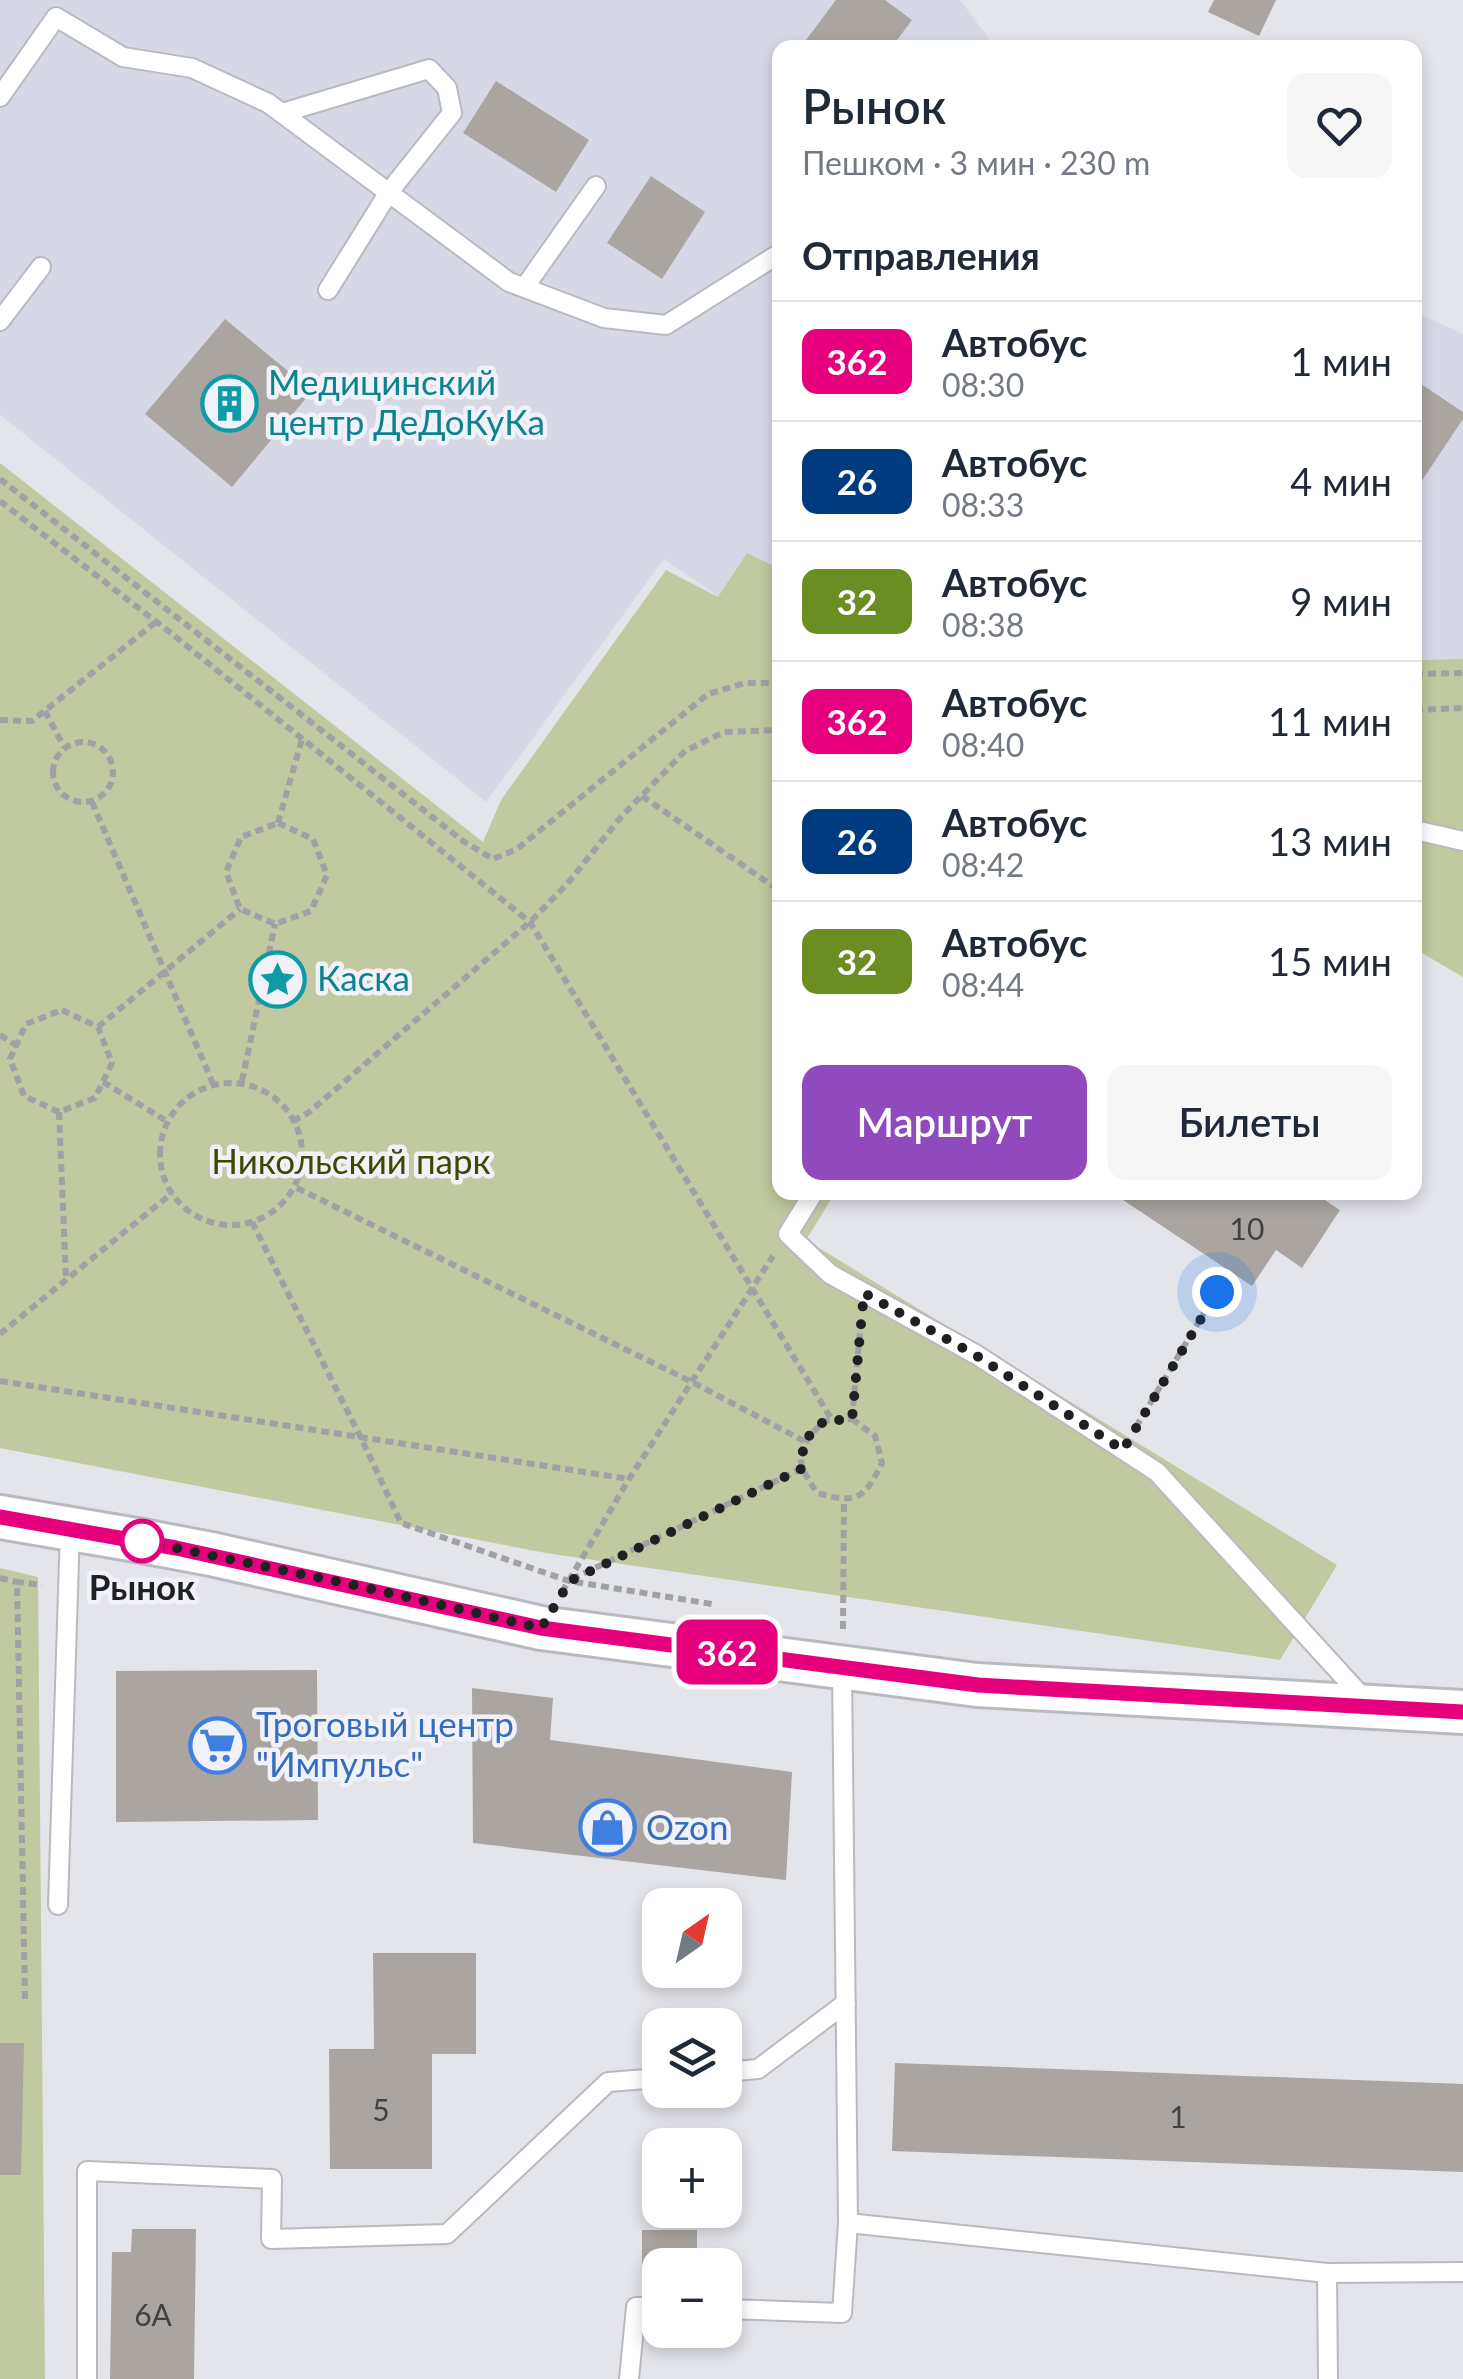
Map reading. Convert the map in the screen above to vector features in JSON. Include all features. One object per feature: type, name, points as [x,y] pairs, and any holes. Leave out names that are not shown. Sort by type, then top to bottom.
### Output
[{"type":"street","points":[[0,1518],[211,1554],[541,1628],[978,1685],[1463,1712]]},
{"type":"lane","points":[[0,97],[56,17],[123,57],[192,68],[268,102],[509,282],[604,318],[666,325],[772,257]]},
{"type":"lane","points":[[282,112],[429,69],[447,88],[452,113],[389,192],[328,290]]},
{"type":"lane","points":[[524,288],[596,186]]},
{"type":"lane","points":[[0,322],[41,267]]},
{"type":"lane","points":[[1422,832],[1463,841]]},
{"type":"lane","points":[[809,1200],[788,1234],[830,1274],[977,1356],[1156,1472],[1371,1707]]},
{"type":"lane","points":[[58,1904],[70,1529]]},
{"type":"lane","points":[[742,2310],[842,2313],[848,2222],[842,1667]]},
{"type":"lane","points":[[742,2071],[758,2070],[846,2003]]},
{"type":"lane","points":[[87,2379],[87,2172],[272,2179],[271,2239],[447,2234],[608,2082],[642,2079]]},
{"type":"lane","points":[[848,2222],[1327,2273],[1463,2272]]},
{"type":"lane","points":[[1327,2273],[1328,2379]]},
{"type":"lane","points":[[629,2379],[636,2306],[642,2306]]},
{"type":"path","points":[[0,479],[463,841],[493,859],[517,849],[708,694],[745,683],[772,683]]},
{"type":"path","points":[[0,501],[530,922],[832,1420]]},
{"type":"path","points":[[0,720],[32,721],[156,622]]},
{"type":"path","points":[[1422,674],[1463,673]]},
{"type":"path","points":[[1422,710],[1463,708]]},
{"type":"path","points":[[46,710],[64,747]]},
{"type":"path","points":[[293,1121],[308,1113],[530,922],[567,884],[621,817],[686,751],[724,732],[772,730]]},
{"type":"path","points":[[278,823],[302,739]]},
{"type":"path","points":[[84,740],[104,749],[114,768],[110,788],[92,802],[71,800],[55,786],[52,765],[64,747],[84,740]]},
{"type":"path","points":[[642,796],[772,885]]},
{"type":"path","points":[[92,802],[214,1086]]},
{"type":"path","points":[[278,823],[313,839],[327,875],[311,910],[275,924],[240,908],[226,872],[242,837],[278,823]]},
{"type":"path","points":[[98,1027],[240,908]]},
{"type":"path","points":[[242,1081],[275,924]]},
{"type":"path","points":[[62,1010],[98,1027],[112,1063],[96,1098],[59,1112],[24,1096],[10,1060],[26,1024],[62,1010]]},
{"type":"path","points":[[0,1035],[16,1046]]},
{"type":"path","points":[[242,1081],[283,1102],[293,1121],[304,1143],[297,1188],[264,1220],[220,1227],[179,1206],[158,1166],[165,1120],[197,1088],[242,1081]]},
{"type":"path","points":[[102,1082],[165,1120]]},
{"type":"path","points":[[59,1112],[66,1280]]},
{"type":"path","points":[[297,1188],[804,1441]]},
{"type":"path","points":[[0,1334],[172,1193]]},
{"type":"path","points":[[252,1222],[401,1524],[570,1581],[726,1607]]},
{"type":"path","points":[[541,1628],[629,1480],[788,1234]]},
{"type":"path","points":[[1123,1450],[1217,1292]]},
{"type":"path","points":[[852,1419],[864,1293]]},
{"type":"path","points":[[0,1381],[629,1480]]},
{"type":"path","points":[[852,1419],[876,1436],[882,1464],[870,1489],[844,1500],[816,1493],[801,1469],[804,1441],[824,1421],[852,1419]]},
{"type":"path","points":[[570,1581],[801,1469]]},
{"type":"path","points":[[842,1667],[844,1500]]},
{"type":"path","points":[[0,1578],[68,1589]]},
{"type":"path","points":[[17,1582],[25,1999]]},
{"type":"shaded area","points":[[0,0],[960,0],[988,37],[989,40],[772,40],[772,565],[747,553],[719,597],[664,559],[486,802],[0,415]]},
{"type":"shaded area","points":[[1422,315],[1463,334],[1463,659],[1422,660]]},
{"type":"green space","name":"Никольский парк","points":[[0,463],[483,842],[501,800],[666,570],[718,597],[747,553],[772,565],[772,1200],[831,1200],[806,1240],[1337,1565],[1280,1660],[546,1553],[0,1448]]},
{"type":"green space","points":[[1463,659],[1463,977],[1422,953],[1422,660]]},
{"type":"green space","points":[[0,1568],[38,1577],[45,2379],[0,2379]]},
{"type":"building","points":[[836,0],[885,0],[912,20],[897,40],[806,40]]},
{"type":"building","points":[[1214,0],[1276,0],[1259,36],[1208,12]]},
{"type":"building","points":[[496,81],[589,140],[556,192],[463,133]]},
{"type":"building","points":[[651,176],[705,212],[662,279],[607,243]]},
{"type":"building","name":"Медицинский центр ДеДоКуКа","points":[[225,319],[312,391],[232,487],[145,414]]},
{"type":"building","points":[[1422,385],[1463,412],[1463,419],[1422,480]]},
{"type":"building","points":[[1123,1200],[1325,1200],[1340,1210],[1302,1268],[1276,1250],[1252,1286]]},
{"type":"building","name":"Троговый центр \"Импульс\"","points":[[317,1670],[318,1820],[116,1822],[116,1671]]},
{"type":"building","points":[[472,1688],[553,1698],[550,1740],[792,1772],[786,1880],[473,1843]]},
{"type":"building","points":[[373,1953],[476,1953],[476,2054],[432,2054],[432,2169],[330,2169],[329,2049],[374,2049]]},
{"type":"building","points":[[0,2043],[24,2043],[21,2175],[0,2175]]},
{"type":"building","points":[[895,2063],[1463,2084],[1463,2172],[892,2151]]},
{"type":"building","points":[[132,2229],[196,2229],[194,2379],[110,2379],[112,2252],[131,2252]]},
{"type":"building","points":[[642,2230],[697,2230],[697,2248],[642,2248]]},
{"type":"bus line","name":"362","points":[[0,1517],[142,1541],[541,1628],[978,1685],[1463,1712]]},
{"type":"place","name":"Медицинский центр ДеДоКуКа","points":[[229,403]]},
{"type":"place","name":"Каска","points":[[278,979]]},
{"type":"place","name":"Рынок","points":[[142,1541]]},
{"type":"place","name":"Троговый центр \"Импульс\"","points":[[217,1745]]},
{"type":"place","name":"Ozon","points":[[607,1828]]},
{"type":"route","points":[[142,1541],[541,1628],[570,1581],[801,1469],[804,1441],[824,1421],[852,1419],[864,1293],[977,1356],[1123,1450],[1217,1292]]}]
